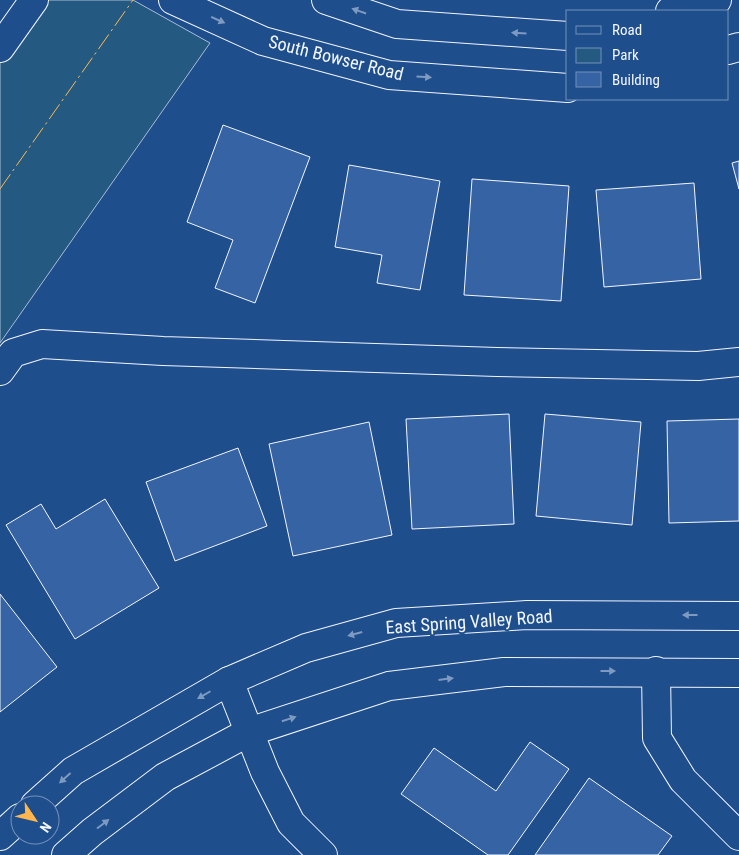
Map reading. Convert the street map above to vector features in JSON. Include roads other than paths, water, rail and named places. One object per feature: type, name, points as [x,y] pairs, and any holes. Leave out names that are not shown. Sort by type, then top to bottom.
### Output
[{"type":"street","points":[[0,48],[34,0]]},
{"type":"street","name":"South Bowser Road","points":[[174,0],[263,41],[389,75],[566,88]]},
{"type":"street","points":[[326,0],[397,24],[566,36]]},
{"type":"street","points":[[674,10],[718,0]]},
{"type":"street","points":[[0,371],[13,353],[42,344],[163,351],[487,361],[698,366],[739,362]]},
{"type":"street","name":"East Spring Valley Road","points":[[46,795],[73,771],[229,681],[306,648],[396,623],[527,615],[739,616]]},
{"type":"street","points":[[656,671],[657,738],[683,780],[739,836]]},
{"type":"street","points":[[66,855],[92,832],[165,777],[249,732],[389,686],[504,672],[656,671],[710,674],[739,673]]},
{"type":"street","points":[[229,681],[265,772],[292,823],[323,855]]},
{"type":"street","points":[[0,836],[10,827]]}]
